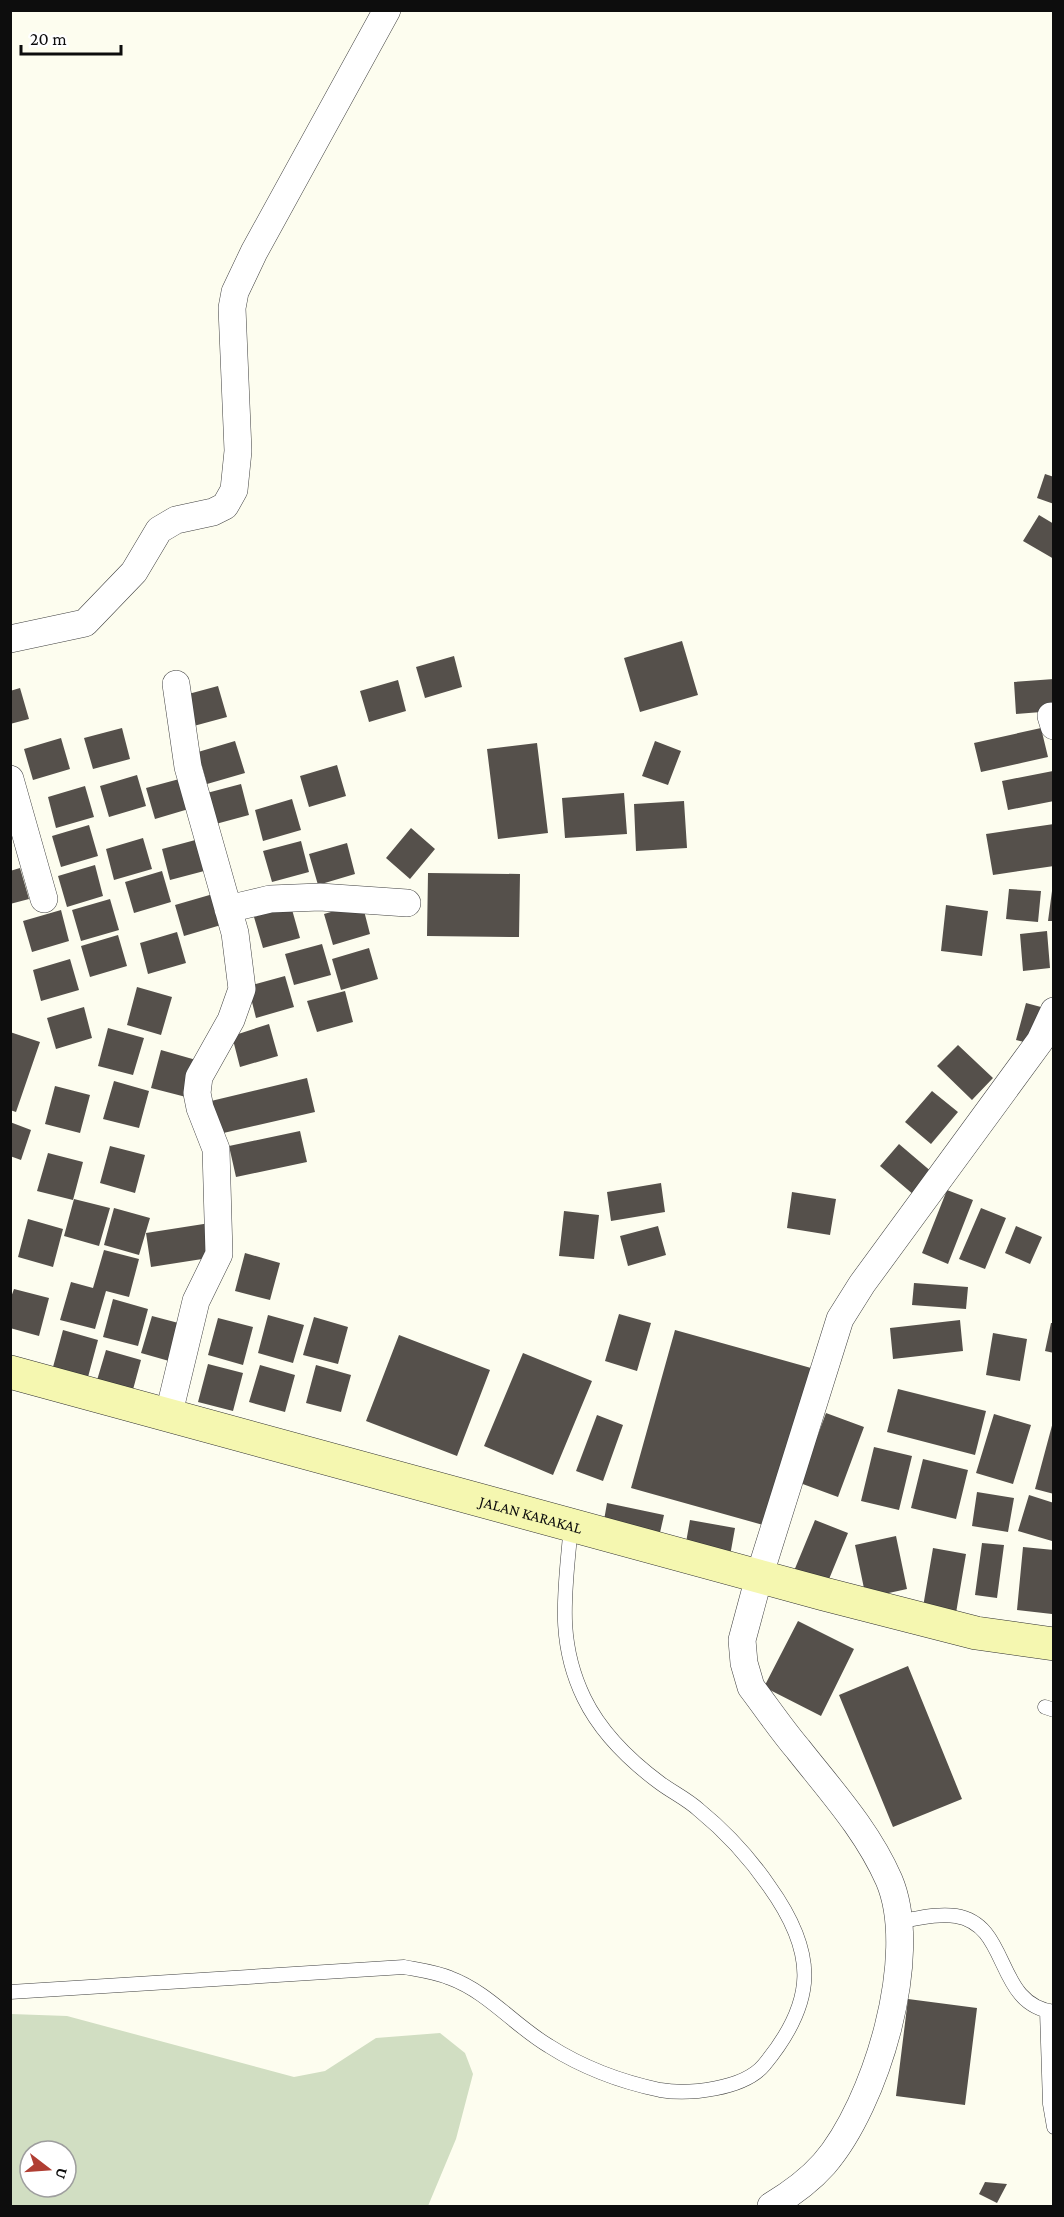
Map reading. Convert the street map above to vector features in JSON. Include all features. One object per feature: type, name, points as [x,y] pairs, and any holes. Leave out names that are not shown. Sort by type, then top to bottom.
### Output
[{"type":"main road","name":"JALAN KARAKAL","points":[[10,1372],[759,1577],[976,1633],[1053,1644]]},
{"type":"street","points":[[10,639],[85,624],[134,572],[159,530],[176,520],[213,512],[225,506],[231,497],[238,451],[232,308],[236,292],[254,252],[387,10]]},
{"type":"street","points":[[168,1417],[196,1301],[219,1254],[216,1149],[196,1093],[199,1077],[241,998],[235,933],[188,767],[176,684]]},
{"type":"street","points":[[10,779],[44,899]]},
{"type":"street","points":[[228,909],[270,899],[310,898],[407,903]]},
{"type":"street","points":[[771,2206],[799,2189],[825,2163],[849,2126],[866,2092],[881,2054],[893,2009],[899,1950],[889,1881],[853,1817],[751,1687],[744,1663],[742,1640],[759,1577],[840,1318],[862,1284],[1040,1041],[1053,1011]]},
{"type":"lane","points":[[10,1992],[404,1968],[451,1978],[478,1992],[546,2045],[570,2059],[661,2090],[704,2090],[726,2086],[759,2072],[777,2049],[801,2000],[805,1969],[801,1943],[792,1920],[751,1860],[697,1808],[631,1759],[601,1730],[583,1697],[572,1666],[562,1614],[571,1524]]},
{"type":"lane","points":[[896,1922],[945,1915],[973,1922],[989,1937],[1021,1998],[1050,2012],[1050,2104],[1053,2127]]},
{"type":"green space","points":[[11,2014],[67,2016],[294,2077],[325,2071],[376,2038],[440,2033],[465,2053],[473,2074],[456,2139],[428,2206],[11,2206]]},
{"type":"building","points":[[1045,474],[1054,477],[1054,504],[1037,498]]},
{"type":"building","points":[[1039,515],[1054,524],[1054,559],[1023,541]]},
{"type":"building","points":[[682,641],[698,695],[640,712],[624,658]]},
{"type":"building","points":[[454,656],[462,687],[425,698],[416,667]]},
{"type":"building","points":[[1054,679],[1054,711],[1016,714],[1014,682]]},
{"type":"building","points":[[398,680],[406,711],[369,722],[360,691]]},
{"type":"building","points":[[218,686],[227,717],[190,727],[181,696]]},
{"type":"building","points":[[20,688],[29,719],[10,724],[10,691]]},
{"type":"building","points":[[122,728],[130,759],[93,769],[84,738]]},
{"type":"building","points":[[1041,728],[1048,757],[981,772],[974,743]]},
{"type":"building","points":[[61,738],[70,769],[33,780],[24,749]]},
{"type":"building","points":[[235,741],[245,773],[207,784],[198,752]]},
{"type":"building","points":[[655,741],[681,751],[668,785],[642,776]]},
{"type":"building","points":[[537,743],[548,833],[498,839],[487,749]]},
{"type":"building","points":[[337,765],[346,796],[309,807],[300,776]]},
{"type":"building","points":[[1053,771],[1054,801],[1008,810],[1002,781]]},
{"type":"building","points":[[137,775],[146,806],[109,817],[100,786]]},
{"type":"building","points":[[183,778],[192,808],[155,819],[146,788]]},
{"type":"building","points":[[241,784],[249,815],[212,825],[203,794]]},
{"type":"building","points":[[85,786],[94,817],[56,828],[48,797]]},
{"type":"building","points":[[624,793],[627,834],[565,838],[562,798]]},
{"type":"building","points":[[292,799],[301,830],[263,841],[255,810]]},
{"type":"building","points":[[684,801],[687,848],[636,851],[634,804]]},
{"type":"building","points":[[1054,824],[1054,866],[993,875],[986,834]]},
{"type":"building","points":[[89,825],[98,856],[61,867],[52,836]]},
{"type":"building","points":[[411,828],[435,849],[410,879],[386,858]]},
{"type":"building","points":[[143,838],[152,869],[114,880],[106,849]]},
{"type":"building","points":[[199,839],[208,870],[170,880],[162,849]]},
{"type":"building","points":[[301,841],[309,872],[272,882],[263,851]]},
{"type":"building","points":[[347,843],[355,874],[318,885],[309,854]]},
{"type":"building","points":[[95,865],[103,896],[67,907],[58,876]]},
{"type":"building","points":[[20,868],[29,899],[10,904],[10,871]]},
{"type":"building","points":[[162,871],[171,902],[134,913],[125,882]]},
{"type":"building","points":[[428,873],[520,874],[519,937],[427,936]]},
{"type":"building","points":[[1009,889],[1041,891],[1038,922],[1006,919]]},
{"type":"building","points":[[1052,891],[1054,891],[1054,921],[1048,921]]},
{"type":"building","points":[[213,894],[221,925],[184,936],[175,905]]},
{"type":"building","points":[[110,899],[119,930],[81,941],[72,910]]},
{"type":"building","points":[[362,903],[370,934],[333,945],[324,914]]},
{"type":"building","points":[[946,905],[988,911],[982,956],[941,951]]},
{"type":"building","points":[[291,906],[300,938],[263,948],[254,917]]},
{"type":"building","points":[[61,910],[69,941],[32,952],[23,921]]},
{"type":"building","points":[[1047,931],[1050,968],[1023,971],[1020,934]]},
{"type":"building","points":[[177,932],[186,963],[148,974],[140,943]]},
{"type":"building","points":[[118,935],[127,966],[90,977],[81,946]]},
{"type":"building","points":[[322,944],[331,975],[294,985],[285,954]]},
{"type":"building","points":[[369,948],[378,979],[341,990],[332,959]]},
{"type":"building","points":[[70,959],[79,990],[41,1001],[33,970]]},
{"type":"building","points":[[285,976],[294,1007],[256,1018],[248,986]]},
{"type":"building","points":[[137,987],[172,997],[161,1035],[127,1025]]},
{"type":"building","points":[[345,991],[353,1022],[317,1032],[307,1001]]},
{"type":"building","points":[[1026,1003],[1041,1007],[1032,1044],[1016,1040]]},
{"type":"building","points":[[84,1007],[92,1038],[56,1049],[47,1018]]},
{"type":"building","points":[[269,1024],[278,1056],[240,1067],[232,1036]]},
{"type":"building","points":[[108,1028],[144,1038],[133,1075],[98,1066]]},
{"type":"building","points":[[10,1032],[40,1042],[16,1112],[10,1110]]},
{"type":"building","points":[[958,1045],[993,1078],[972,1100],[937,1066]]},
{"type":"building","points":[[161,1050],[196,1060],[186,1097],[151,1088]]},
{"type":"building","points":[[307,1078],[315,1112],[219,1134],[211,1101]]},
{"type":"building","points":[[114,1081],[149,1091],[139,1128],[103,1119]]},
{"type":"building","points":[[55,1086],[90,1095],[80,1133],[45,1124]]},
{"type":"building","points":[[932,1091],[958,1112],[931,1144],[905,1122]]},
{"type":"building","points":[[10,1122],[31,1130],[21,1160],[10,1156]]},
{"type":"building","points":[[300,1131],[307,1162],[236,1177],[229,1146]]},
{"type":"building","points":[[899,1144],[933,1173],[914,1195],[880,1166]]},
{"type":"building","points":[[110,1146],[145,1155],[135,1193],[100,1183]]},
{"type":"building","points":[[48,1153],[83,1162],[73,1200],[37,1191]]},
{"type":"building","points":[[661,1183],[665,1212],[611,1221],[607,1192]]},
{"type":"building","points":[[947,1190],[973,1200],[948,1264],[922,1253]]},
{"type":"building","points":[[792,1192],[836,1199],[830,1235],[787,1228]]},
{"type":"building","points":[[74,1199],[110,1208],[99,1246],[64,1236]]},
{"type":"building","points":[[114,1208],[150,1218],[139,1255],[104,1245]]},
{"type":"building","points":[[981,1208],[1006,1218],[985,1269],[959,1259]]},
{"type":"building","points":[[564,1211],[599,1215],[594,1259],[559,1256]]},
{"type":"building","points":[[28,1219],[63,1229],[53,1267],[18,1257]]},
{"type":"building","points":[[210,1223],[215,1257],[151,1267],[146,1233]]},
{"type":"building","points":[[658,1226],[666,1255],[628,1266],[620,1236]]},
{"type":"building","points":[[1016,1226],[1042,1237],[1030,1264],[1005,1253]]},
{"type":"building","points":[[104,1250],[139,1259],[129,1297],[106,1291],[95,1329],[60,1320],[71,1282],[93,1288]]},
{"type":"building","points":[[245,1253],[280,1263],[270,1300],[235,1291]]},
{"type":"building","points":[[914,1283],[968,1287],[966,1309],[912,1305]]},
{"type":"building","points":[[14,1289],[49,1298],[39,1336],[10,1328],[10,1300]]},
{"type":"building","points":[[113,1299],[148,1309],[138,1346],[103,1337]]},
{"type":"building","points":[[619,1314],[651,1323],[637,1371],[605,1361]]},
{"type":"building","points":[[268,1315],[304,1325],[293,1363],[258,1353]]},
{"type":"building","points":[[152,1316],[186,1325],[176,1363],[141,1353]]},
{"type":"building","points":[[314,1317],[348,1327],[338,1364],[303,1355]]},
{"type":"building","points":[[218,1318],[253,1327],[243,1365],[208,1355]]},
{"type":"building","points":[[960,1320],[963,1351],[893,1359],[890,1328]]},
{"type":"building","points":[[1051,1323],[1054,1323],[1054,1353],[1045,1351]]},
{"type":"building","points":[[63,1330],[98,1340],[88,1377],[53,1367]]},
{"type":"building","points":[[675,1330],[811,1368],[767,1526],[631,1488]]},
{"type":"building","points":[[993,1333],[1027,1339],[1020,1381],[986,1375]]},
{"type":"building","points":[[399,1335],[490,1370],[457,1456],[366,1421]]},
{"type":"building","points":[[106,1350],[141,1360],[131,1397],[95,1387]]},
{"type":"building","points":[[523,1353],[592,1381],[553,1475],[484,1446]]},
{"type":"building","points":[[208,1364],[243,1373],[233,1411],[198,1402]]},
{"type":"building","points":[[260,1365],[295,1375],[285,1412],[249,1402]]},
{"type":"building","points":[[316,1365],[351,1375],[341,1412],[306,1403]]},
{"type":"building","points":[[898,1389],[986,1411],[975,1455],[887,1432]]},
{"type":"building","points":[[826,1413],[864,1427],[838,1497],[800,1483]]},
{"type":"building","points":[[994,1414],[1031,1425],[1013,1484],[976,1473]]},
{"type":"building","points":[[597,1415],[623,1425],[603,1481],[576,1471]]},
{"type":"building","points":[[1054,1418],[1054,1494],[1035,1489]]},
{"type":"building","points":[[874,1447],[912,1456],[899,1510],[861,1501]]},
{"type":"building","points":[[923,1459],[968,1470],[956,1519],[911,1508]]},
{"type":"building","points":[[977,1492],[1014,1498],[1008,1532],[972,1526]]},
{"type":"building","points":[[1029,1495],[1054,1503],[1052,1541],[1018,1531]]},
{"type":"building","points":[[607,1503],[664,1515],[659,1537],[603,1526]]},
{"type":"building","points":[[690,1520],[735,1528],[730,1556],[685,1548]]},
{"type":"building","points":[[815,1520],[848,1533],[827,1584],[794,1571]]},
{"type":"building","points":[[896,1536],[907,1589],[866,1598],[855,1545]]},
{"type":"building","points":[[982,1543],[1004,1545],[997,1598],[975,1595]]},
{"type":"building","points":[[1023,1547],[1054,1550],[1052,1614],[1017,1610]]},
{"type":"building","points":[[933,1548],[966,1554],[956,1613],[923,1607]]},
{"type":"building","points":[[798,1621],[854,1649],[821,1716],[764,1687]]},
{"type":"building","points":[[908,1666],[962,1799],[893,1827],[839,1695]]},
{"type":"building","points":[[908,1999],[977,2008],[965,2105],[896,2096]]},
{"type":"building","points":[[985,2182],[1007,2184],[997,2203],[979,2194]]}]
